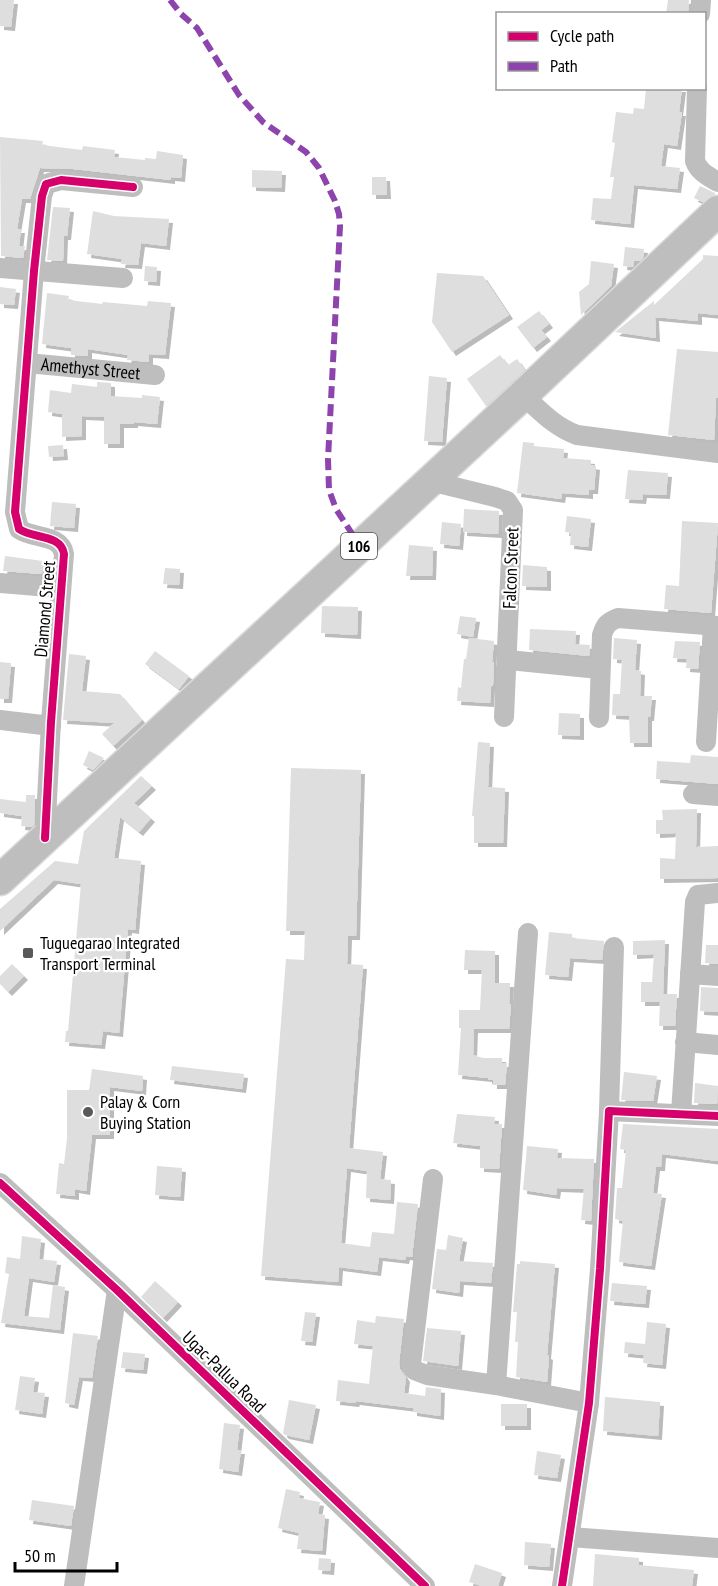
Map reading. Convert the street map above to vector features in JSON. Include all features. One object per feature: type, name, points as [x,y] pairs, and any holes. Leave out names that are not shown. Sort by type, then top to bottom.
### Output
[{"type":"highway","name":"106","points":[[0,880],[718,211]]},
{"type":"street","points":[[697,90],[694,161],[697,168],[718,182]]},
{"type":"street","name":"Diamond Street","points":[[45,838],[63,547],[59,542],[27,534],[19,529],[16,520],[34,271],[42,196],[46,184],[62,180],[133,187]]},
{"type":"street","points":[[0,268],[123,278]]},
{"type":"street","name":"Amethyst Street","points":[[27,363],[155,375]]},
{"type":"street","points":[[523,395],[562,430],[577,435],[718,453]]},
{"type":"street","name":"Falcon Street","points":[[430,481],[495,497],[511,505],[513,510],[504,717]]},
{"type":"street","points":[[0,583],[61,588]]},
{"type":"street","points":[[599,718],[599,669],[605,626],[618,618],[716,626],[706,742]]},
{"type":"street","points":[[508,660],[599,669]]},
{"type":"street","points":[[0,720],[51,726]]},
{"type":"street","points":[[693,794],[718,796]]},
{"type":"street","points":[[681,1113],[695,902],[698,895],[718,893]]},
{"type":"street","points":[[496,1384],[528,933]]},
{"type":"street","points":[[562,1586],[589,1403],[609,1111],[614,947]]},
{"type":"street","points":[[690,974],[718,976]]},
{"type":"street","points":[[686,1042],[718,1045]]},
{"type":"street","points":[[609,1111],[718,1116]]},
{"type":"street","points":[[433,1179],[411,1364],[414,1370],[427,1375],[496,1384],[589,1403]]},
{"type":"street","name":"Ugac-Pallua Road","points":[[0,1183],[117,1290],[425,1586]]},
{"type":"street","points":[[74,1586],[117,1290]]},
{"type":"street","points":[[570,1537],[718,1548]]},
{"type":"building","points":[[0,0],[14,0],[11,27],[0,26]]},
{"type":"building","points":[[668,0],[689,0],[688,12],[666,12]]},
{"type":"building","points":[[646,90],[682,90],[679,112],[682,112],[677,146],[664,144],[661,166],[680,168],[677,189],[634,185],[630,224],[591,220],[593,198],[611,199],[614,177],[610,177],[615,143],[612,142],[616,112],[633,114],[634,108],[644,109]]},
{"type":"building","points":[[0,137],[43,141],[42,145],[82,150],[83,146],[115,150],[114,157],[156,159],[157,151],[183,155],[181,178],[171,177],[171,180],[73,169],[40,168],[30,199],[22,199],[17,229],[21,229],[19,246],[25,246],[23,258],[1,256]]},
{"type":"building","points":[[252,170],[282,171],[281,188],[252,187]]},
{"type":"building","points":[[372,177],[386,177],[387,195],[372,195]]},
{"type":"building","points":[[700,186],[715,194],[703,202],[694,198]]},
{"type":"building","points":[[53,207],[70,208],[67,236],[64,236],[63,261],[47,260]]},
{"type":"building","points":[[93,211],[114,216],[169,219],[166,246],[141,243],[138,265],[121,264],[122,259],[87,254]]},
{"type":"building","points":[[625,247],[644,249],[643,258],[640,261],[634,261],[633,267],[623,266]]},
{"type":"building","points":[[703,255],[718,256],[718,315],[698,313],[698,321],[655,317],[656,338],[615,332],[654,301],[654,305],[703,259]]},
{"type":"building","points":[[591,261],[614,264],[611,286],[581,315],[579,292],[589,284]]},
{"type":"building","points":[[145,266],[157,267],[156,282],[144,281]]},
{"type":"building","points":[[437,273],[483,276],[509,315],[452,352],[432,322]]},
{"type":"building","points":[[0,287],[16,289],[14,305],[0,304]]},
{"type":"building","points":[[47,293],[69,296],[68,300],[102,304],[103,302],[147,306],[148,301],[171,303],[165,355],[149,354],[149,362],[127,360],[128,355],[88,349],[88,356],[71,355],[71,348],[42,344]]},
{"type":"building","points":[[539,311],[549,324],[541,330],[547,337],[533,348],[517,327]]},
{"type":"building","points":[[677,349],[718,352],[718,398],[716,398],[714,440],[668,435]]},
{"type":"building","points":[[500,355],[508,365],[517,359],[525,370],[486,406],[467,379]]},
{"type":"building","points":[[429,376],[447,378],[442,442],[424,441]]},
{"type":"building","points":[[97,382],[111,383],[111,396],[160,397],[157,424],[134,422],[134,424],[120,424],[120,444],[104,444],[104,417],[82,416],[82,436],[62,437],[62,414],[48,412],[50,390],[71,393],[72,384],[97,387]]},
{"type":"building","points":[[523,442],[534,443],[534,446],[564,449],[563,458],[591,460],[591,465],[596,466],[594,490],[589,490],[589,495],[562,493],[561,499],[517,493]]},
{"type":"building","points":[[63,445],[64,456],[49,457],[48,446]]},
{"type":"building","points":[[628,470],[668,473],[666,495],[643,494],[642,500],[625,499]]},
{"type":"building","points":[[52,502],[76,504],[74,528],[50,526]]},
{"type":"building","points":[[464,509],[499,511],[498,534],[463,532]]},
{"type":"building","points":[[567,516],[591,519],[588,547],[570,545],[571,533],[565,532]]},
{"type":"building","points":[[682,521],[718,523],[711,613],[664,609],[666,585],[679,586]]},
{"type":"building","points":[[442,522],[461,524],[459,546],[440,544]]},
{"type":"building","points":[[409,545],[433,547],[432,576],[406,576]]},
{"type":"building","points":[[5,556],[43,561],[42,574],[3,571]]},
{"type":"building","points":[[523,565],[547,567],[547,587],[522,586]]},
{"type":"building","points":[[165,568],[180,569],[179,585],[163,584]]},
{"type":"building","points":[[322,606],[358,607],[357,635],[321,633]]},
{"type":"building","points":[[460,616],[476,618],[473,637],[457,634]]},
{"type":"building","points":[[530,629],[576,631],[575,644],[590,645],[589,656],[529,650]]},
{"type":"building","points":[[469,638],[494,641],[493,685],[490,703],[457,701]]},
{"type":"building","points":[[614,638],[637,640],[635,670],[641,671],[640,696],[652,696],[650,717],[648,717],[648,743],[630,743],[629,716],[612,715],[613,694],[620,694],[622,660],[613,659]]},
{"type":"building","points":[[675,641],[700,642],[698,669],[686,668],[687,659],[673,658]]},
{"type":"building","points":[[155,651],[189,676],[179,689],[145,664]]},
{"type":"building","points":[[69,654],[86,656],[82,691],[120,694],[142,720],[113,746],[102,734],[114,723],[63,720]]},
{"type":"building","points":[[0,662],[11,663],[8,699],[0,699]]},
{"type":"building","points":[[559,713],[580,714],[580,736],[558,735]]},
{"type":"building","points":[[478,742],[490,743],[488,787],[505,788],[503,843],[474,843],[474,816],[472,816]]},
{"type":"building","points":[[89,751],[104,758],[93,770],[83,765]]},
{"type":"building","points":[[691,755],[718,757],[718,784],[656,779],[657,761],[690,763]]},
{"type":"building","points":[[291,768],[361,770],[356,936],[348,936],[347,964],[363,965],[349,1148],[383,1152],[380,1179],[391,1180],[390,1200],[366,1198],[367,1171],[347,1168],[341,1243],[370,1247],[372,1232],[394,1234],[397,1202],[418,1204],[412,1257],[406,1256],[405,1260],[379,1257],[377,1272],[339,1267],[338,1282],[261,1276],[286,959],[304,960],[305,931],[286,931]]},
{"type":"building","points":[[141,776],[152,786],[134,803],[151,818],[139,832],[120,817],[114,858],[141,861],[135,930],[128,929],[119,1033],[103,1031],[101,1045],[65,1042],[66,1031],[68,1031],[81,884],[54,880],[0,931],[0,909],[55,861],[78,864],[84,831]]},
{"type":"building","points":[[26,795],[35,795],[34,825],[31,827],[21,826],[22,816],[0,813],[0,799],[26,802]]},
{"type":"building","points":[[697,809],[696,847],[718,846],[718,878],[660,879],[660,858],[675,859],[676,833],[656,834],[656,820],[663,820],[662,810]]},
{"type":"building","points":[[549,932],[572,934],[572,938],[604,941],[602,960],[570,958],[568,977],[545,975]]},
{"type":"building","points":[[665,940],[663,994],[677,994],[675,1026],[659,1026],[660,1002],[641,1002],[641,982],[652,982],[654,954],[633,955],[633,941]]},
{"type":"building","points":[[706,945],[718,945],[718,964],[705,963]]},
{"type":"building","points":[[465,950],[495,951],[495,983],[510,983],[509,1029],[474,1029],[473,1055],[483,1058],[502,1058],[502,1063],[507,1063],[505,1085],[493,1085],[493,1080],[488,1080],[488,1078],[458,1075],[461,1028],[459,1028],[459,1010],[480,1010],[482,970],[464,970]]},
{"type":"building","points":[[12,964],[24,976],[8,992],[0,984],[0,976]]},
{"type":"building","points":[[701,987],[718,988],[718,1012],[700,1011]]},
{"type":"building","points":[[172,1066],[244,1074],[242,1089],[170,1080]]},
{"type":"building","points":[[92,1069],[143,1076],[142,1091],[110,1087],[110,1135],[92,1135],[86,1191],[75,1189],[75,1196],[56,1194],[59,1163],[64,1164],[67,1138],[67,1090],[89,1090]]},
{"type":"building","points":[[624,1072],[657,1076],[653,1101],[621,1100]]},
{"type":"building","points":[[695,1083],[718,1086],[717,1104],[694,1103]]},
{"type":"building","points":[[457,1114],[495,1117],[494,1124],[502,1124],[499,1169],[480,1168],[480,1146],[453,1143]]},
{"type":"building","points":[[623,1124],[718,1129],[718,1161],[662,1154],[661,1167],[656,1167],[653,1193],[662,1194],[651,1266],[619,1262],[623,1221],[615,1219],[617,1188],[622,1188],[626,1150],[620,1149]]},
{"type":"building","points":[[527,1146],[558,1149],[557,1158],[594,1159],[591,1221],[581,1220],[584,1189],[557,1188],[556,1195],[523,1190]]},
{"type":"building","points":[[157,1166],[182,1168],[180,1197],[155,1195]]},
{"type":"building","points":[[448,1235],[463,1238],[459,1261],[493,1263],[491,1283],[460,1281],[459,1293],[432,1289],[437,1249],[446,1250]]},
{"type":"building","points":[[22,1236],[41,1239],[39,1259],[57,1261],[54,1282],[29,1278],[24,1316],[49,1318],[53,1285],[65,1287],[60,1330],[1,1323],[9,1274],[5,1273],[7,1257],[20,1259]]},
{"type":"building","points":[[520,1261],[555,1264],[547,1355],[549,1356],[547,1382],[516,1377],[517,1312],[513,1312],[517,1264],[520,1264]]},
{"type":"building","points":[[155,1281],[178,1302],[163,1318],[141,1297]]},
{"type":"building","points":[[612,1283],[647,1286],[645,1304],[610,1301]]},
{"type":"building","points":[[305,1312],[316,1313],[312,1342],[301,1341]]},
{"type":"building","points":[[376,1316],[404,1319],[399,1363],[406,1378],[404,1393],[425,1396],[426,1387],[441,1389],[440,1416],[413,1412],[413,1408],[356,1401],[355,1403],[336,1401],[338,1380],[369,1384],[373,1346],[354,1344],[357,1320],[375,1323]]},
{"type":"building","points":[[647,1322],[666,1324],[662,1365],[643,1363],[644,1355],[624,1353],[625,1342],[645,1344]]},
{"type":"building","points":[[427,1328],[461,1331],[458,1366],[423,1361]]},
{"type":"building","points":[[73,1333],[98,1336],[92,1378],[79,1377],[74,1405],[65,1403]]},
{"type":"building","points":[[123,1352],[145,1354],[143,1370],[121,1368]]},
{"type":"building","points":[[20,1376],[35,1378],[33,1392],[45,1393],[42,1414],[15,1410]]},
{"type":"building","points":[[605,1397],[660,1402],[658,1436],[603,1431]]},
{"type":"building","points":[[289,1400],[316,1405],[309,1440],[283,1433]]},
{"type":"building","points":[[501,1404],[527,1404],[527,1426],[501,1426]]},
{"type":"building","points":[[224,1423],[240,1425],[237,1450],[241,1450],[238,1472],[219,1469]]},
{"type":"building","points":[[537,1451],[561,1455],[557,1478],[534,1475]]},
{"type":"building","points":[[286,1489],[300,1492],[299,1498],[320,1502],[318,1514],[325,1515],[322,1551],[297,1549],[299,1533],[278,1528]]},
{"type":"building","points":[[32,1500],[74,1506],[71,1526],[29,1520]]},
{"type":"building","points":[[525,1542],[551,1544],[549,1567],[524,1565]]},
{"type":"building","points":[[595,1554],[639,1558],[639,1565],[694,1570],[692,1586],[593,1586]]},
{"type":"building","points":[[319,1558],[331,1559],[330,1571],[318,1570]]},
{"type":"building","points":[[475,1564],[502,1573],[498,1586],[482,1586],[469,1582]]},
{"type":"marked path","points":[[170,0],[197,28],[239,95],[263,122],[306,152],[319,168],[335,201],[340,226],[328,459],[329,490],[336,509],[360,546]]},
{"type":"cycle path","points":[[45,838],[64,554],[58,543],[19,529],[15,512],[42,196],[46,184],[61,180],[133,187]]},
{"type":"cycle path","points":[[562,1586],[589,1403],[600,1269],[609,1111],[718,1116]]},
{"type":"cycle path","points":[[0,1183],[117,1290],[425,1586]]},
{"type":"place","name":"Tuguegarao Integrated Transport Terminal","points":[[28,953]]},
{"type":"place","name":"Palay & Corn Buying Station","points":[[88,1112]]}]
